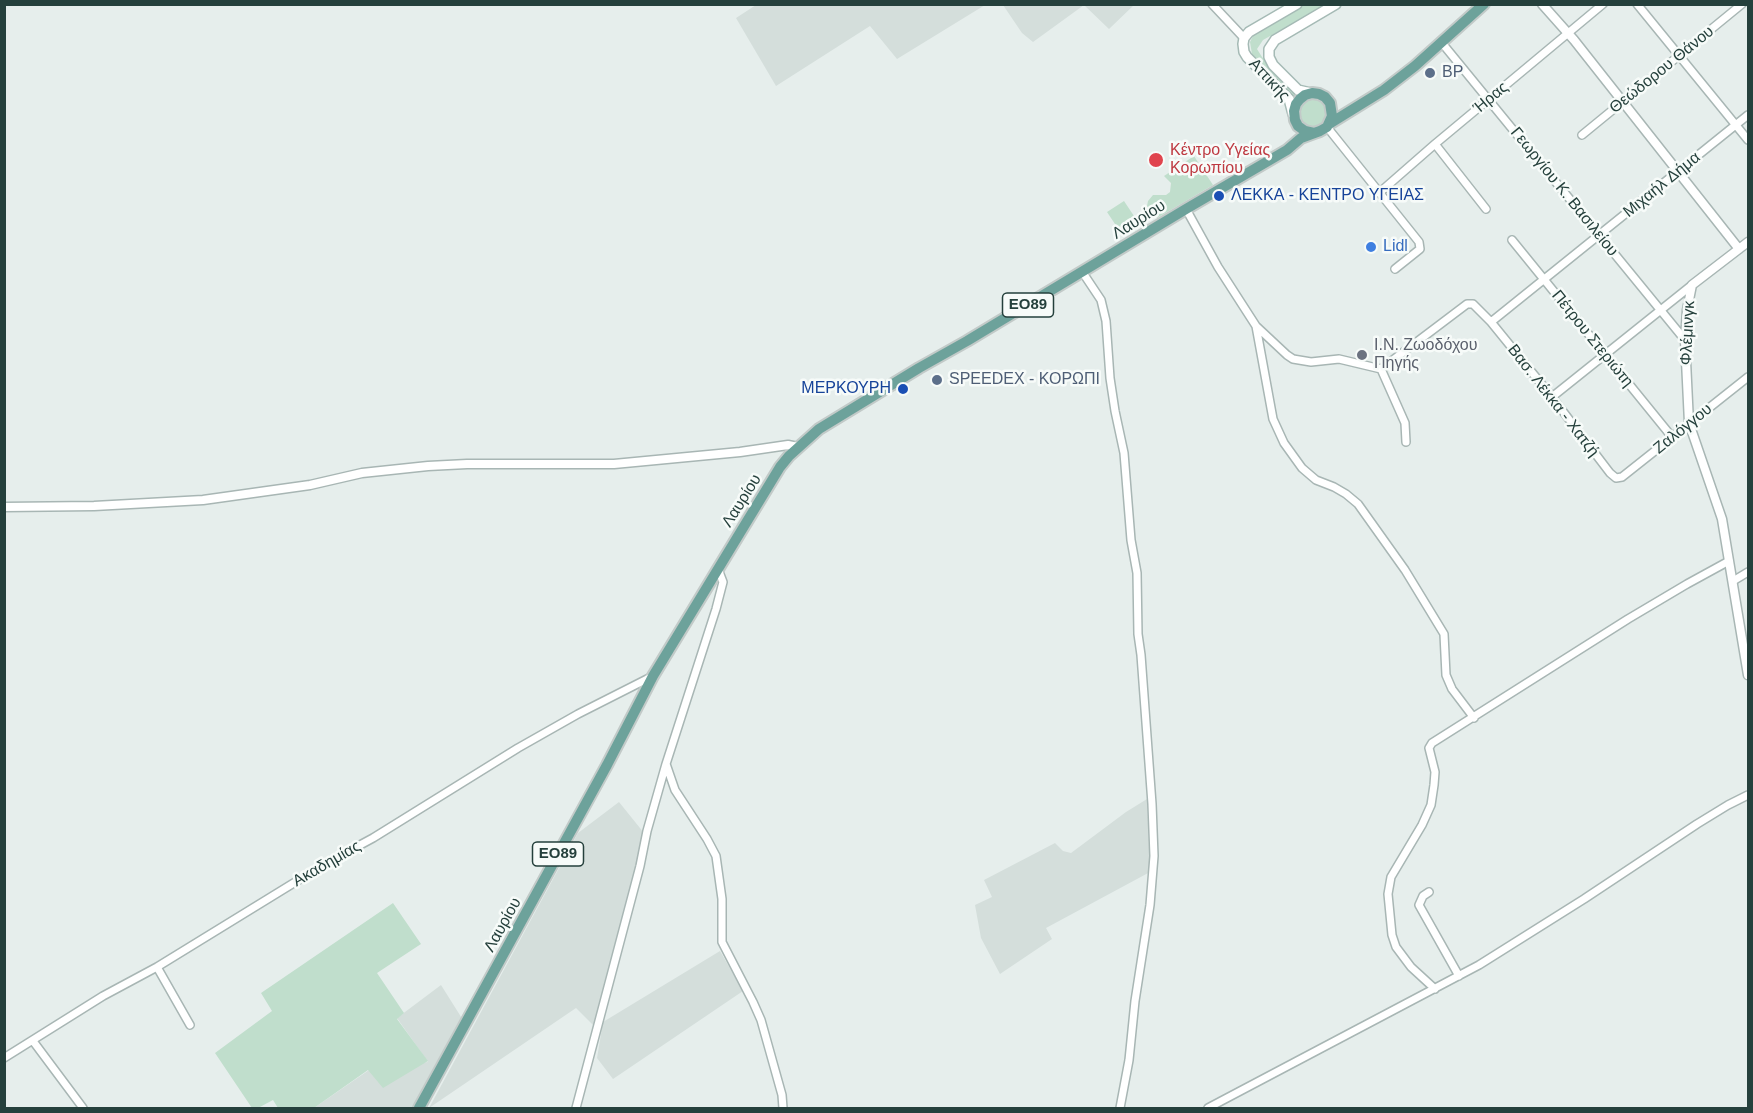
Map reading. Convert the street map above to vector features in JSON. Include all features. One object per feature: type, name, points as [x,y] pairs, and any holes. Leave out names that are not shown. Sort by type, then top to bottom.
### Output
[{"type":"main road","name":"Αττικής","points":[[1295,119],[1288,99],[1245,55],[1243,47],[1244,38],[1249,32],[1297,4]]},
{"type":"main road","name":"Αττικής","points":[[1312,93],[1298,90],[1293,86],[1271,62],[1269,49],[1275,40],[1336,4]]},
{"type":"main road","name":"ΕΟ89","points":[[1325,127],[1415,66],[1484,4]]},
{"type":"main road","points":[[1281,154],[1293,138],[1294,107],[1299,99],[1312,93],[1322,96],[1340,110],[1354,109]]},
{"type":"main road","points":[[1295,119],[1300,128],[1308,132],[1325,127],[1333,111],[1328,100]]},
{"type":"main road","name":"Λαυρίου","points":[[419,1108],[607,765],[653,676],[780,467],[798,447],[819,429],[899,380],[1281,154],[1301,138],[1325,127]]},
{"type":"street","points":[[1212,4],[1244,38]]},
{"type":"street","points":[[1542,4],[1568,33],[1739,249]]},
{"type":"street","name":"Ήρας","points":[[1379,193],[1604,4]]},
{"type":"street","points":[[1637,4],[1749,140]]},
{"type":"street","name":"Θεώδορου Θάνου","points":[[1582,135],[1742,4]]},
{"type":"street","name":"Γεωργίου Κ. Βασιλείου","points":[[1442,43],[1685,340]]},
{"type":"street","name":"Μιχαήλ Δήμα","points":[[1491,322],[1749,115]]},
{"type":"street","points":[[1325,127],[1421,246],[1395,269]]},
{"type":"street","points":[[1435,144],[1486,209]]},
{"type":"street","points":[[1186,209],[1218,267],[1256,326],[1287,355],[1293,359],[1311,362],[1340,359],[1381,369],[1405,423],[1406,442]]},
{"type":"street","name":"Πέτρου Στεριώτη","points":[[1512,240],[1672,437]]},
{"type":"street","name":"Φλέμινγκ","points":[[1749,242],[1692,285],[1687,310],[1685,340],[1689,423],[1722,519],[1749,675]]},
{"type":"street","points":[[1083,273],[1101,300],[1106,321],[1110,378],[1124,453],[1131,540],[1137,573],[1138,634],[1142,656],[1152,804],[1154,856],[1150,905],[1135,1001],[1129,1060],[1120,1108]]},
{"type":"street","points":[[1552,397],[1692,285]]},
{"type":"street","name":"Βασ. Λέκκα - Χατζή","points":[[1381,369],[1467,304],[1473,304],[1491,322],[1610,473],[1617,478]]},
{"type":"street","points":[[1256,326],[1273,419],[1284,443],[1302,468],[1316,480],[1334,487],[1358,504],[1405,570],[1444,634],[1446,675],[1452,689],[1474,718]]},
{"type":"street","name":"Ζαλόγγου","points":[[1617,478],[1622,477],[1749,377]]},
{"type":"street","points":[[4,507],[94,506],[203,500],[309,484],[362,473],[438,465],[615,464],[788,446],[798,447]]},
{"type":"street","points":[[1435,989],[1411,968],[1396,947],[1392,935],[1388,894],[1391,877],[1431,806],[1434,772],[1429,748],[1439,738],[1628,619],[1729,561]]},
{"type":"street","points":[[576,1108],[603,998],[640,866],[647,831],[723,582],[718,568]]},
{"type":"street","points":[[1733,581],[1749,572]]},
{"type":"street","name":"Ακαδημίας","points":[[4,1058],[103,996],[157,967],[323,865],[373,838],[518,748],[653,676]]},
{"type":"street","points":[[666,765],[675,790],[716,856],[722,899],[722,942],[761,1020],[782,1095],[783,1108]]},
{"type":"street","points":[[1208,1108],[1479,965],[1697,824],[1749,795]]},
{"type":"street","points":[[1429,892],[1419,901],[1419,905],[1459,976]]},
{"type":"street","points":[[157,967],[190,1025]]},
{"type":"street","points":[[33,1041],[83,1108]]},
{"type":"shaded area","points":[[756,5],[985,5],[897,59],[870,26],[776,86],[736,18]]},
{"type":"shaded area","points":[[1003,5],[1084,5],[1033,42],[1022,33]]},
{"type":"shaded area","points":[[1084,5],[1134,5],[1109,29]]},
{"type":"shaded area","points":[[1147,799],[1150,872],[1046,928],[1052,939],[1000,974],[981,938],[975,905],[992,897],[984,880],[1055,843],[1063,851],[1071,853]]},
{"type":"shaded area","points":[[619,802],[644,833],[594,1026],[576,1008],[429,1108],[578,833]]},
{"type":"shaded area","points":[[720,951],[743,991],[613,1079],[597,1058],[603,1022]]},
{"type":"shaded area","points":[[441,985],[463,1020],[416,1108],[314,1108],[369,1070],[428,1062],[397,1018]]},
{"type":"green space","points":[[1304,5],[1326,5],[1263,40],[1257,49],[1296,94],[1293,98],[1252,54],[1250,42],[1255,32]]},
{"type":"green space","points":[[1307,98],[1318,98],[1326,105],[1328,120],[1316,129],[1302,125],[1297,110]]},
{"type":"green space","points":[[1194,156],[1213,185],[1157,218],[1149,211],[1148,201],[1153,195],[1166,195],[1170,192],[1171,183],[1164,176]]},
{"type":"green space","points":[[1124,201],[1140,225],[1123,236],[1107,212]]},
{"type":"green space","points":[[393,903],[421,944],[377,973],[404,1013],[397,1019],[428,1061],[383,1088],[368,1070],[314,1108],[278,1108],[273,1100],[258,1108],[252,1108],[215,1053],[272,1011],[261,993]]},
{"type":"place","name":"BP","points":[[1430,73]]},
{"type":"place","name":"Κέντρο Υγείας Κορωπίου","points":[[1156,160]]},
{"type":"place","name":"ΛΕΚΚΑ - ΚΕΝΤΡΟ ΥΓΕΙΑΣ","points":[[1219,196]]},
{"type":"place","name":"Lidl","points":[[1371,247]]},
{"type":"place","name":"Ι.Ν. Ζωοδόχου Πηγής","points":[[1362,355]]},
{"type":"place","name":"SPEEDEX - ΚΟΡΩΠΙ","points":[[937,380]]},
{"type":"place","name":"ΜΕΡΚΟΥΡΗ","points":[[903,389]]}]
